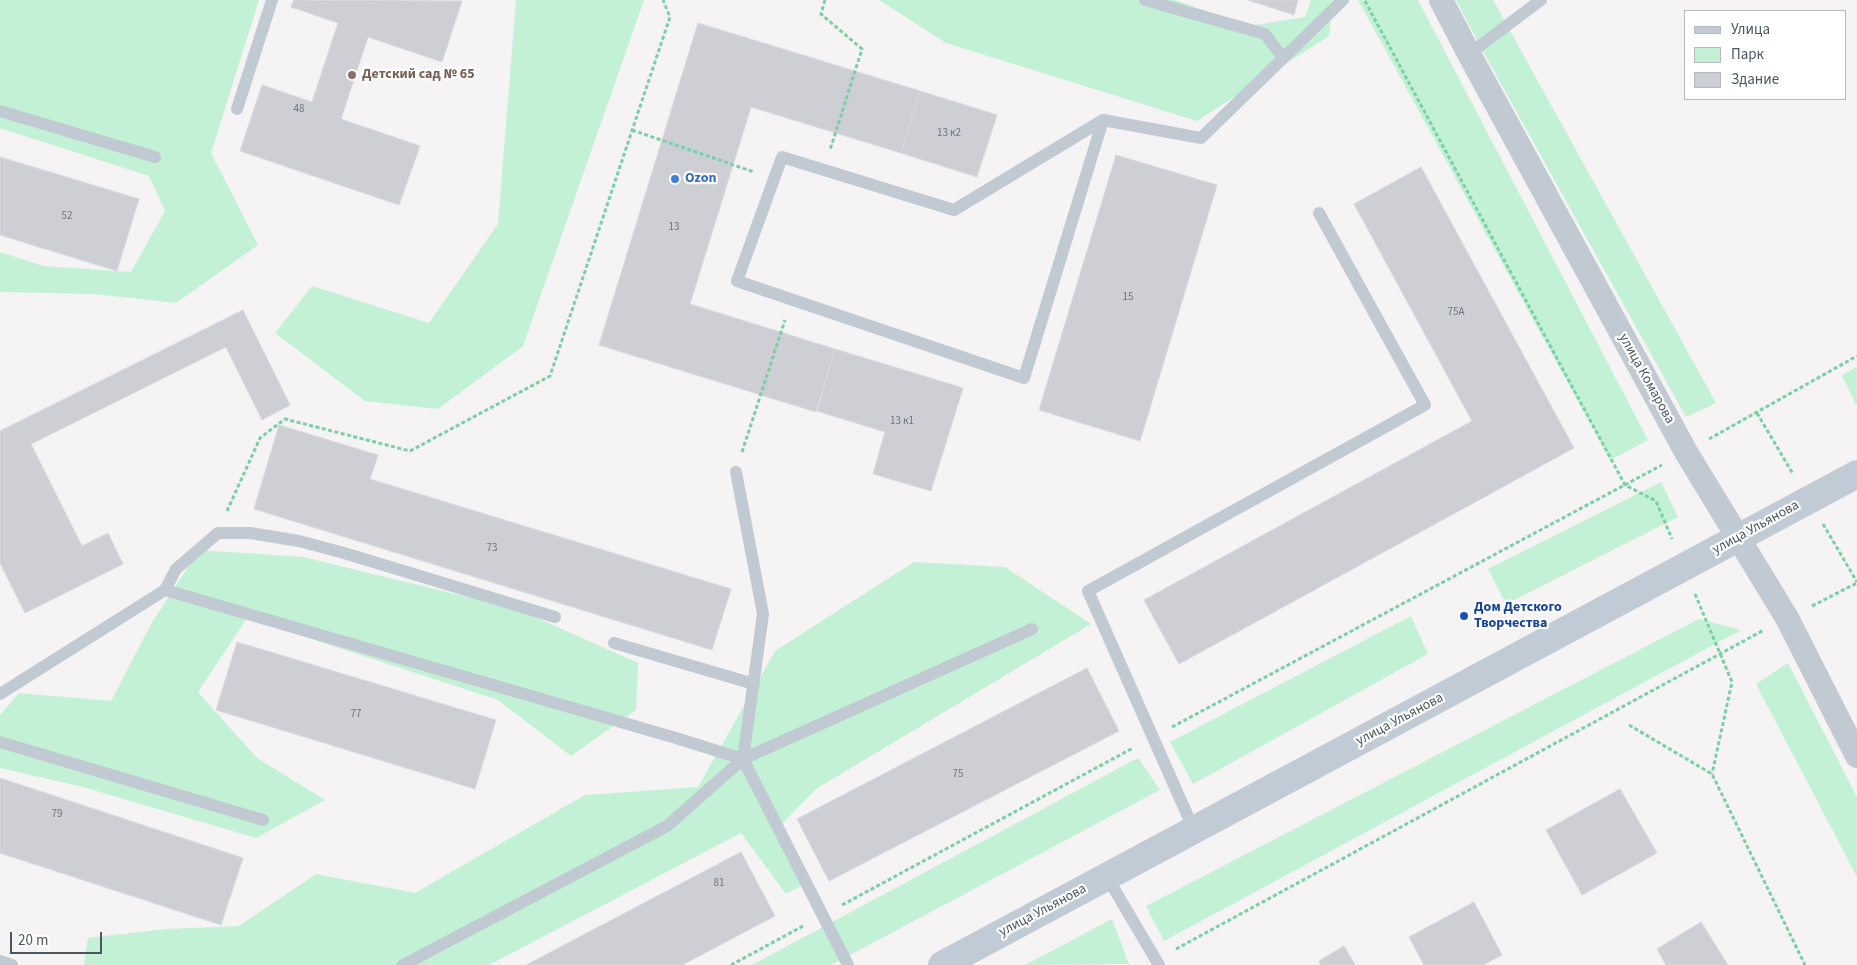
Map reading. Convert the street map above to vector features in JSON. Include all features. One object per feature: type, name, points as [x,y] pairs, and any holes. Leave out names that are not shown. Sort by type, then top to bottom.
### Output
[{"type":"main road","name":"улица Ульянова","points":[[942,965],[1857,474]]},
{"type":"street","name":"улица Комарова","points":[[1441,0],[1468,54],[1686,452],[1787,618],[1857,756]]},
{"type":"lane","points":[[236,110],[272,0]]},
{"type":"lane","points":[[1145,0],[1265,34],[1283,58]]},
{"type":"lane","points":[[1103,120],[1024,378],[736,281],[782,157],[954,210],[1103,120],[1201,138],[1344,0]]},
{"type":"lane","points":[[1468,54],[1541,0]]},
{"type":"lane","points":[[0,110],[155,157]]},
{"type":"lane","points":[[1194,830],[1088,591],[1425,405],[1319,212]]},
{"type":"lane","points":[[736,472],[763,614],[743,759],[848,965]]},
{"type":"lane","points":[[0,694],[165,590],[176,570],[218,533],[250,533],[299,542],[555,617]]},
{"type":"lane","points":[[165,590],[657,732],[743,759]]},
{"type":"lane","points":[[403,965],[667,826],[743,759],[1032,629]]},
{"type":"lane","points":[[614,643],[754,684]]},
{"type":"lane","points":[[0,742],[263,820]]},
{"type":"lane","points":[[1107,877],[1157,963]]},
{"type":"lane","points":[[0,961],[12,965]]},
{"type":"path","points":[[218,533],[260,438],[285,419],[410,451],[550,376],[670,18],[663,0]]},
{"type":"path","points":[[823,169],[862,49],[821,14],[825,0]]},
{"type":"path","points":[[1365,0],[1626,485],[1656,501],[1732,682],[1712,774]]},
{"type":"path","points":[[632,130],[774,179]]},
{"type":"path","points":[[736,472],[792,299]]},
{"type":"path","points":[[731,965],[1626,485],[1857,356]]},
{"type":"path","points":[[1157,963],[1719,653],[1857,583]]},
{"type":"path","points":[[1629,725],[1712,774],[1805,965]]},
{"type":"green space","points":[[0,0],[259,0],[211,153],[258,245],[176,303],[94,294],[0,292],[0,252],[43,266],[131,272],[165,211],[149,176],[0,128]]},
{"type":"green space","points":[[516,0],[644,0],[523,346],[438,409],[365,401],[275,333],[312,286],[429,323],[498,224]]},
{"type":"green space","points":[[879,0],[1175,0],[1248,26],[1305,17],[1311,0],[1333,0],[1329,36],[1197,121],[946,43]]},
{"type":"green space","points":[[1358,0],[1418,0],[1648,440],[1610,460]]},
{"type":"green space","points":[[1456,0],[1493,0],[1716,403],[1686,417]]},
{"type":"green space","points":[[1857,367],[1857,404],[1856,405],[1842,375]]},
{"type":"green space","points":[[1661,482],[1678,517],[1506,604],[1488,569]]},
{"type":"green space","points":[[199,550],[303,557],[517,609],[638,663],[636,710],[571,756],[498,700],[247,618],[198,692],[257,758],[325,800],[256,838],[83,787],[0,768],[0,715],[19,693],[111,701],[151,624]]},
{"type":"green space","points":[[914,562],[1005,567],[1091,624],[816,789],[776,830],[806,883],[786,894],[741,833],[489,965],[84,965],[88,938],[166,929],[239,926],[316,874],[415,893],[585,795],[698,787],[775,651]]},
{"type":"green space","points":[[1411,616],[1428,654],[1193,784],[1170,742]]},
{"type":"green space","points":[[1699,619],[1741,630],[1164,941],[1146,906]]},
{"type":"green space","points":[[1788,663],[1857,797],[1857,877],[1756,684]]},
{"type":"green space","points":[[1138,758],[1160,790],[831,965],[752,965]]},
{"type":"green space","points":[[1112,919],[1129,964],[1025,965]]},
{"type":"building","points":[[294,0],[462,1],[442,62],[368,37],[341,119],[420,146],[399,205],[240,151],[262,85],[312,102],[338,23],[291,7]]},
{"type":"building","points":[[1248,0],[1298,0],[1294,15]]},
{"type":"building","points":[[698,23],[920,91],[901,153],[751,107],[690,304],[835,349],[816,412],[599,345]]},
{"type":"building","points":[[920,91],[997,115],[977,177],[901,153]]},
{"type":"building","points":[[1116,155],[1217,185],[1140,441],[1039,410]]},
{"type":"building","points":[[0,157],[139,199],[117,271],[0,235]]},
{"type":"building","points":[[1421,167],[1574,448],[1179,664],[1144,600],[1472,421],[1354,204]]},
{"type":"building","points":[[243,310],[290,405],[262,420],[226,347],[31,444],[82,546],[108,533],[123,564],[25,613],[0,563],[0,431]]},
{"type":"building","points":[[835,349],[963,388],[931,491],[873,474],[885,432],[817,411]]},
{"type":"building","points":[[279,425],[378,455],[370,479],[731,589],[712,650],[254,509]]},
{"type":"building","points":[[237,642],[496,720],[475,789],[216,710]]},
{"type":"building","points":[[1087,668],[1119,731],[829,881],[797,819]]},
{"type":"building","points":[[0,778],[243,858],[221,925],[0,853]]},
{"type":"building","points":[[1620,789],[1657,853],[1582,895],[1546,830]]},
{"type":"building","points":[[741,852],[775,916],[682,965],[526,965]]},
{"type":"building","points":[[1474,902],[1502,955],[1483,965],[1424,965],[1409,937]]},
{"type":"building","points":[[1701,922],[1728,965],[1666,965],[1657,949]]},
{"type":"building","points":[[1344,946],[1355,965],[1321,965],[1319,961]]},
{"type":"place","name":"Детский сад № 65","points":[[352,75]]},
{"type":"place","name":"Ozon","points":[[675,179]]},
{"type":"place","name":"Дом Детского Творчества","points":[[1464,616]]}]
